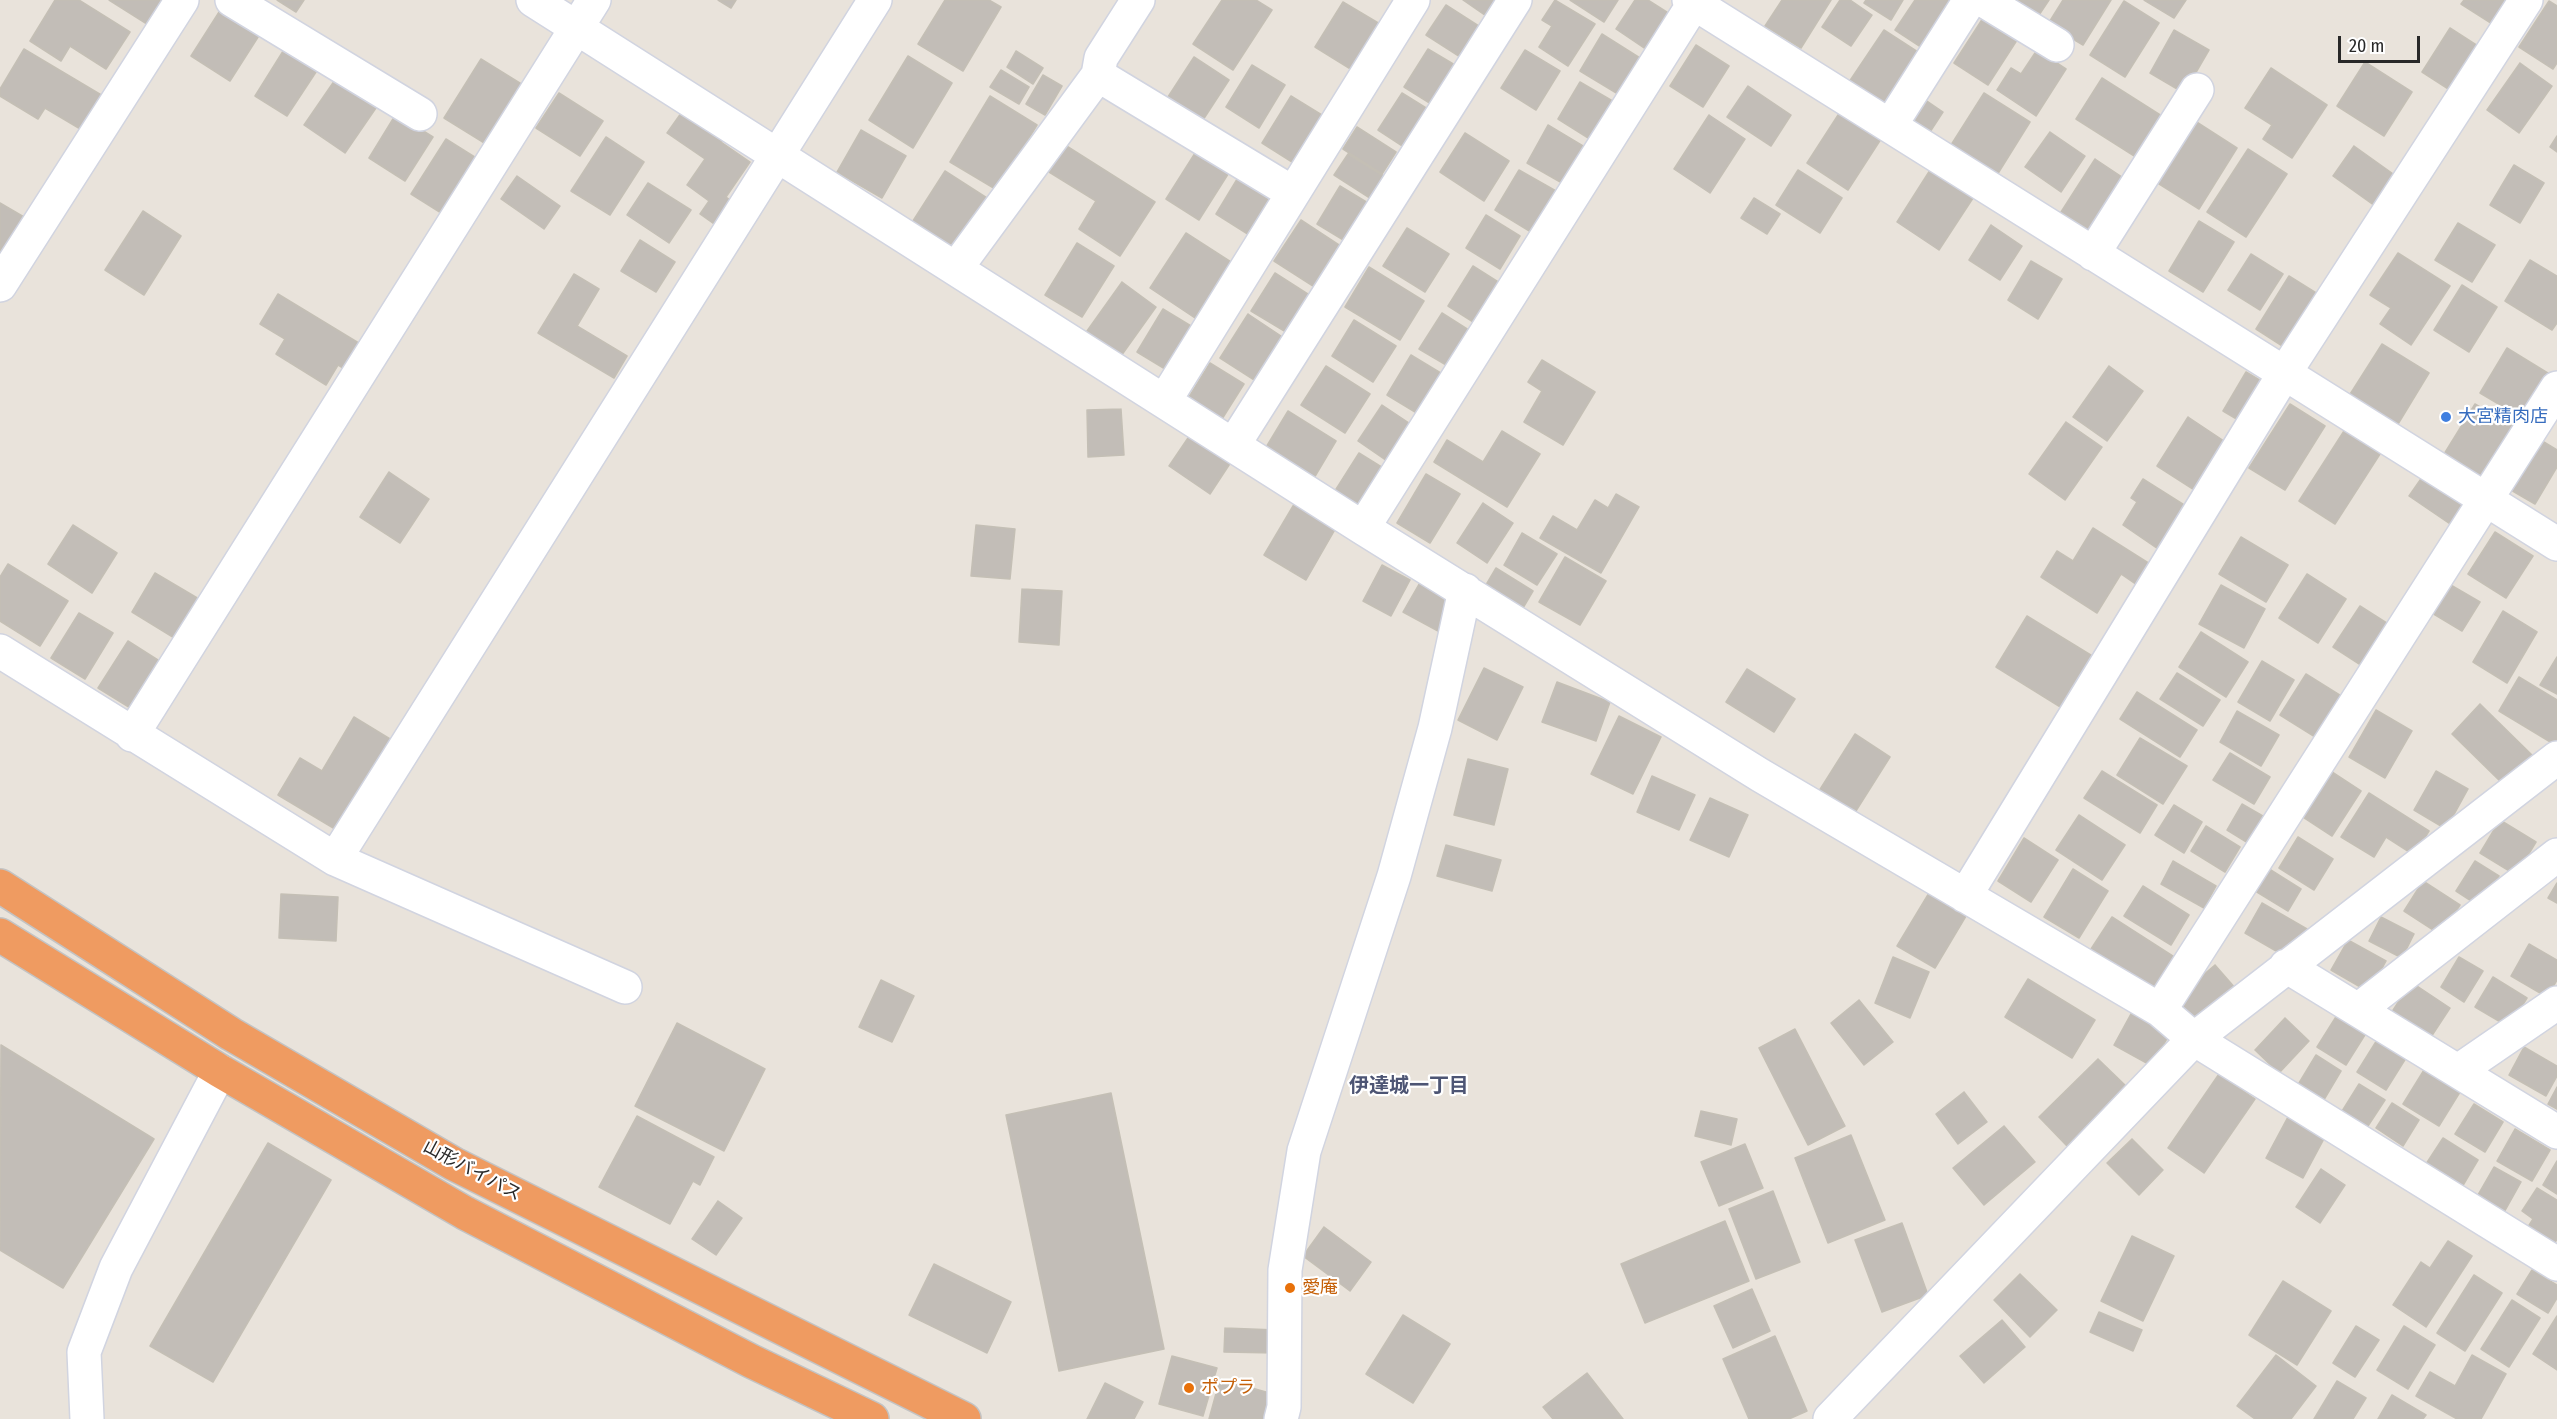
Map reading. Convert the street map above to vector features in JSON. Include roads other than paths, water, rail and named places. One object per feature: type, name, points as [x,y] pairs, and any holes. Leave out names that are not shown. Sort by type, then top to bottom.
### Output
[{"type":"highway","name":"山形バイパス","points":[[0,886],[231,1034],[454,1164],[964,1419]]},
{"type":"highway","points":[[0,935],[219,1071],[465,1213],[751,1361],[872,1419]]},
{"type":"street","points":[[0,285],[182,0]]},
{"type":"street","points":[[232,0],[420,114]]},
{"type":"street","points":[[533,0],[957,267],[1363,528],[1760,775],[2160,1010],[2194,1039],[2557,1264]]},
{"type":"street","points":[[132,735],[594,0]]},
{"type":"street","points":[[335,859],[780,156],[875,0]]},
{"type":"street","points":[[957,267],[1098,75],[1101,57],[1138,0]]},
{"type":"street","points":[[1165,400],[1413,0]]},
{"type":"street","points":[[1234,444],[1515,0]]},
{"type":"street","points":[[1890,126],[1970,0]]},
{"type":"street","points":[[1983,0],[2057,45]]},
{"type":"street","points":[[1965,896],[2284,374],[2526,0]]},
{"type":"street","points":[[1363,528],[1693,1],[2557,544]]},
{"type":"street","points":[[1098,75],[1293,193]]},
{"type":"street","points":[[2093,254],[2198,90]]},
{"type":"street","points":[[2160,1010],[2557,388]]},
{"type":"street","points":[[1281,1419],[1284,1407],[1286,1270],[1304,1150],[1394,876],[1434,728],[1465,590]]},
{"type":"street","points":[[0,651],[335,859],[625,987]]},
{"type":"street","points":[[1830,1419],[2194,1039],[2286,966],[2550,772]]},
{"type":"street","points":[[2358,1010],[2557,855]]},
{"type":"street","points":[[2286,966],[2557,1132]]},
{"type":"street","points":[[2458,1071],[2557,1004]]},
{"type":"street","points":[[87,1419],[84,1352],[116,1268],[219,1071]]},
{"type":"place","name":"大宮精肉店","points":[[2446,417]]},
{"type":"place","name":"愛庵","points":[[1290,1288]]},
{"type":"place","name":"ポプラ","points":[[1189,1388]]},
{"type":"district","name":"伊達城一丁目","points":[[1409,1086]]}]
